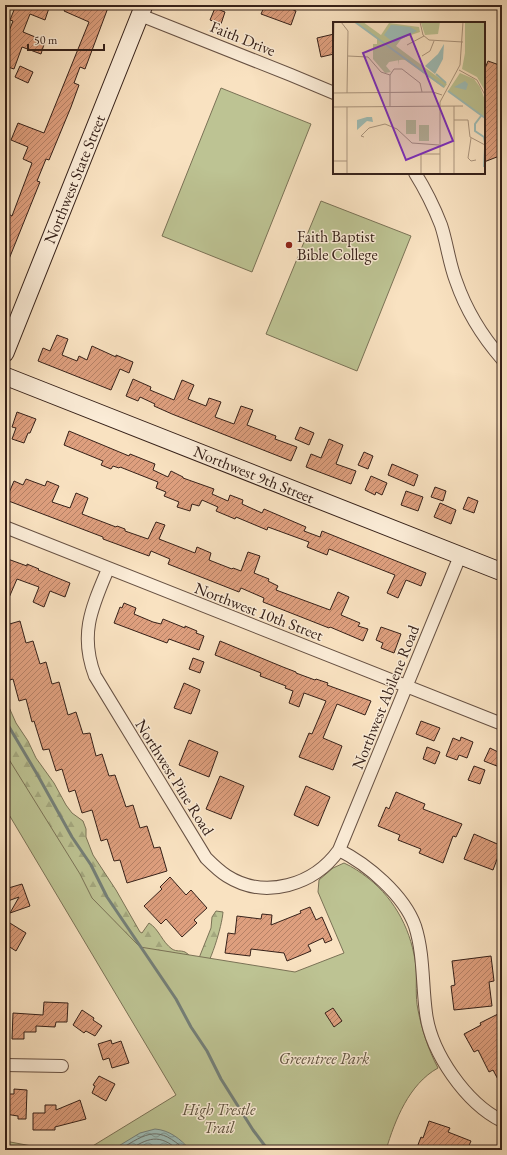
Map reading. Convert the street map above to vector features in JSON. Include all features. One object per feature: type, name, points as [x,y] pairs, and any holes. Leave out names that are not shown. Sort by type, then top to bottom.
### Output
[{"type":"street","name":"Faith Drive","points":[[142,10],[333,93]]},
{"type":"street","name":"Northwest State Street","points":[[5,353],[142,10]]},
{"type":"street","points":[[416,174],[431,202],[441,227],[455,280],[465,304],[476,325],[502,359]]},
{"type":"street","name":"Northwest 9th Street","points":[[5,376],[502,572]]},
{"type":"street","name":"Northwest 10th Street","points":[[5,527],[502,724]]},
{"type":"street","name":"Northwest Abilene Road","points":[[338,850],[408,686],[460,556]]},
{"type":"street","name":"Northwest Pine Road","points":[[108,569],[92,610],[88,625],[87,644],[91,665],[105,694],[206,858],[227,876],[238,882],[250,886],[280,887],[293,884],[314,875],[333,858],[338,850]]},
{"type":"street","points":[[338,850],[351,856],[375,875],[394,892],[409,913],[414,924],[419,943],[426,1013],[430,1032],[440,1054],[459,1084],[484,1109],[502,1121]]},
{"type":"street","points":[[5,1065],[62,1066]]},
{"type":"green space","points":[[221,88],[311,124],[252,272],[162,236]]},
{"type":"green space","points":[[321,201],[411,236],[357,371],[266,334]]},
{"type":"green space","points":[[5,702],[28,741],[36,758],[54,783],[66,805],[72,813],[83,821],[86,829],[86,837],[93,855],[116,890],[140,932],[142,933],[149,923],[172,949],[185,952],[197,963],[211,928],[212,917],[216,911],[223,912],[215,946],[208,964],[200,975],[186,970],[159,950],[155,951],[267,1136],[268,1142],[255,1145],[249,1143],[240,1132],[236,1119],[208,1072],[177,1027],[121,932],[115,926],[109,924],[93,907],[83,892],[5,759]]},
{"type":"green space","name":"Greentree Park","points":[[5,753],[80,874],[92,898],[140,947],[295,972],[344,953],[318,892],[319,880],[333,868],[344,863],[350,866],[368,878],[387,896],[401,918],[411,941],[416,967],[417,1005],[428,1047],[438,1068],[419,1083],[404,1104],[386,1150],[70,1150],[91,1147],[176,1095],[5,808]]},
{"type":"green space","points":[[5,1141],[53,1150],[5,1150]]},
{"type":"water","points":[[155,1129],[165,1131],[174,1136],[183,1142],[190,1150],[112,1150],[140,1133]]},
{"type":"building","points":[[16,5],[40,5],[49,8],[45,20],[30,14],[23,32],[45,41],[41,54],[22,47],[14,69],[5,66],[5,41],[13,21],[10,20]]},
{"type":"building","points":[[67,5],[109,5],[85,69],[80,67],[74,83],[79,85],[71,107],[49,160],[46,159],[37,181],[40,182],[5,269],[5,212],[12,216],[32,163],[23,159],[28,147],[11,140],[18,123],[44,133],[89,22],[64,11]]},
{"type":"building","points":[[265,5],[282,5],[296,11],[291,25],[261,14]]},
{"type":"building","points":[[215,8],[225,12],[221,24],[210,20]]},
{"type":"building","points":[[333,34],[333,54],[321,57],[317,38]]},
{"type":"building","points":[[488,61],[502,66],[502,155],[485,162],[485,68]]},
{"type":"building","points":[[20,66],[33,72],[28,83],[15,77]]},
{"type":"building","points":[[57,335],[68,339],[62,355],[77,361],[79,356],[87,360],[92,346],[116,357],[116,355],[133,362],[129,373],[120,369],[111,390],[38,361],[43,348],[50,351]]},
{"type":"building","points":[[133,379],[151,387],[150,390],[174,400],[182,380],[194,385],[188,399],[206,406],[209,398],[221,402],[215,417],[234,424],[241,406],[253,410],[247,425],[276,436],[275,439],[297,447],[291,461],[172,414],[154,406],[155,404],[140,397],[138,401],[126,396]]},
{"type":"building","points":[[17,412],[36,419],[24,443],[12,439],[16,428],[12,427]]},
{"type":"building","points":[[300,427],[314,433],[309,445],[295,439]]},
{"type":"building","points":[[69,431],[129,456],[130,454],[155,464],[153,470],[168,477],[171,471],[183,478],[214,489],[212,494],[228,501],[230,495],[243,500],[242,504],[262,513],[264,509],[306,527],[304,531],[320,537],[322,531],[426,573],[421,586],[406,580],[398,598],[387,593],[395,575],[329,549],[327,555],[307,547],[309,542],[268,527],[267,530],[236,517],[235,519],[216,511],[218,507],[202,500],[199,506],[192,504],[190,511],[177,507],[179,502],[164,496],[166,492],[156,488],[158,482],[120,467],[113,466],[111,469],[101,465],[103,461],[64,445]]},
{"type":"building","points":[[329,439],[343,445],[336,464],[356,471],[351,484],[306,467],[311,454],[321,458]]},
{"type":"building","points":[[364,452],[373,456],[368,469],[358,465]]},
{"type":"building","points":[[392,464],[418,475],[414,486],[388,475]]},
{"type":"building","points":[[371,476],[387,483],[382,495],[376,492],[375,495],[365,490]]},
{"type":"building","points":[[26,479],[45,486],[47,481],[59,486],[52,502],[70,508],[76,493],[88,498],[82,514],[125,529],[125,531],[148,539],[156,522],[165,525],[159,539],[195,553],[197,547],[211,553],[209,560],[232,569],[241,571],[248,552],[260,556],[254,573],[269,579],[268,581],[278,586],[276,590],[330,610],[338,592],[349,597],[341,615],[360,623],[358,626],[368,629],[363,641],[263,602],[264,598],[241,588],[239,592],[168,564],[170,559],[151,551],[149,556],[6,500],[14,481],[23,485]]},
{"type":"building","points":[[435,487],[446,491],[443,501],[431,497]]},
{"type":"building","points":[[406,491],[423,497],[418,511],[401,505]]},
{"type":"building","points":[[468,497],[478,501],[474,513],[463,509]]},
{"type":"building","points":[[440,503],[456,510],[451,524],[434,517]]},
{"type":"building","points":[[5,558],[27,566],[27,564],[70,583],[65,597],[50,591],[44,607],[33,602],[39,587],[17,579],[5,607]]},
{"type":"building","points":[[124,603],[136,608],[134,614],[153,622],[161,624],[163,619],[197,631],[196,633],[204,636],[199,650],[169,639],[167,643],[114,623],[120,607],[122,608]]},
{"type":"building","points":[[20,621],[26,643],[33,641],[40,664],[46,662],[52,684],[59,682],[68,715],[76,712],[83,734],[90,733],[96,756],[102,754],[109,776],[115,775],[126,807],[133,805],[140,828],[147,826],[154,848],[160,847],[167,871],[127,883],[120,860],[114,861],[107,839],[101,841],[92,810],[82,813],[75,790],[69,792],[62,769],[56,771],[49,749],[43,750],[34,721],[32,722],[26,699],[19,701],[13,679],[7,681],[5,676],[6,625]]},
{"type":"building","points":[[381,627],[401,634],[394,653],[381,648],[383,643],[376,640]]},
{"type":"building","points":[[220,641],[296,673],[328,683],[327,685],[371,701],[365,715],[337,704],[323,738],[342,746],[333,770],[299,757],[309,733],[312,734],[326,701],[304,693],[299,707],[289,703],[293,691],[285,688],[286,686],[260,676],[261,673],[215,655]]},
{"type":"building","points":[[193,658],[204,662],[200,673],[189,669]]},
{"type":"building","points":[[184,683],[200,690],[191,714],[174,708]]},
{"type":"building","points":[[421,721],[440,728],[434,741],[416,734]]},
{"type":"building","points":[[461,737],[473,742],[467,758],[459,755],[457,760],[446,756],[453,738],[460,741]]},
{"type":"building","points":[[189,740],[218,752],[209,777],[179,765]]},
{"type":"building","points":[[427,747],[440,752],[435,764],[423,759]]},
{"type":"building","points":[[490,748],[502,754],[502,768],[484,761]]},
{"type":"building","points":[[474,766],[485,770],[480,784],[468,780]]},
{"type":"building","points":[[220,776],[244,786],[231,819],[206,809]]},
{"type":"building","points":[[306,786],[330,797],[318,826],[294,815]]},
{"type":"building","points":[[396,792],[425,804],[423,809],[462,824],[456,837],[453,836],[443,863],[419,853],[421,849],[398,840],[400,835],[378,826],[386,807],[389,809]]},
{"type":"building","points":[[474,834],[502,846],[493,870],[464,859]]},
{"type":"building","points":[[170,877],[186,895],[191,890],[207,908],[194,920],[197,923],[182,937],[166,919],[161,924],[144,906],[162,889],[160,887]]},
{"type":"building","points":[[22,884],[30,906],[10,913],[19,897],[5,902],[5,889]]},
{"type":"building","points":[[310,907],[316,920],[322,917],[332,940],[325,943],[323,938],[308,945],[311,951],[287,961],[284,953],[251,949],[250,956],[225,953],[228,933],[235,934],[237,916],[261,919],[262,914],[272,915],[271,925],[301,913],[300,911]]},
{"type":"building","points":[[5,920],[26,933],[16,951],[5,944]]},
{"type":"building","points":[[491,956],[494,981],[489,982],[492,1006],[454,1010],[451,986],[455,985],[452,961]]},
{"type":"building","points":[[44,1002],[68,1003],[67,1022],[56,1022],[55,1027],[36,1026],[36,1032],[24,1032],[24,1039],[12,1039],[13,1013],[43,1015]]},
{"type":"building","points":[[333,1008],[342,1021],[334,1027],[325,1013]]},
{"type":"building","points":[[82,1010],[94,1018],[93,1020],[102,1026],[95,1036],[86,1031],[84,1033],[73,1025]]},
{"type":"building","points":[[498,1014],[502,1022],[502,1087],[493,1070],[489,1072],[478,1050],[474,1052],[464,1034],[481,1025],[480,1023]]},
{"type":"building","points":[[111,1040],[112,1044],[121,1041],[129,1063],[112,1068],[109,1058],[103,1060],[98,1044]]},
{"type":"building","points":[[99,1076],[115,1084],[106,1101],[92,1093],[95,1086],[93,1085]]},
{"type":"building","points":[[14,1089],[27,1090],[26,1119],[18,1119],[18,1116],[5,1114],[5,1097],[7,1097],[7,1094],[14,1094]]},
{"type":"building","points":[[80,1100],[86,1119],[55,1127],[55,1130],[33,1130],[33,1113],[45,1113],[45,1105],[56,1105],[56,1110]]},
{"type":"building","points":[[429,1121],[450,1128],[448,1132],[471,1141],[467,1150],[454,1150],[443,1146],[441,1150],[416,1150],[421,1137],[423,1138]]},
{"type":"waterway","points":[[5,720],[72,837],[91,865],[107,897],[176,999],[191,1027],[207,1051],[221,1079],[253,1130],[268,1150]]},
{"type":"place","name":"Faith Baptist Bible College","points":[[289,245]]},
{"type":"park label","name":"High Trestle Trail","points":[[219,1118]]}]
